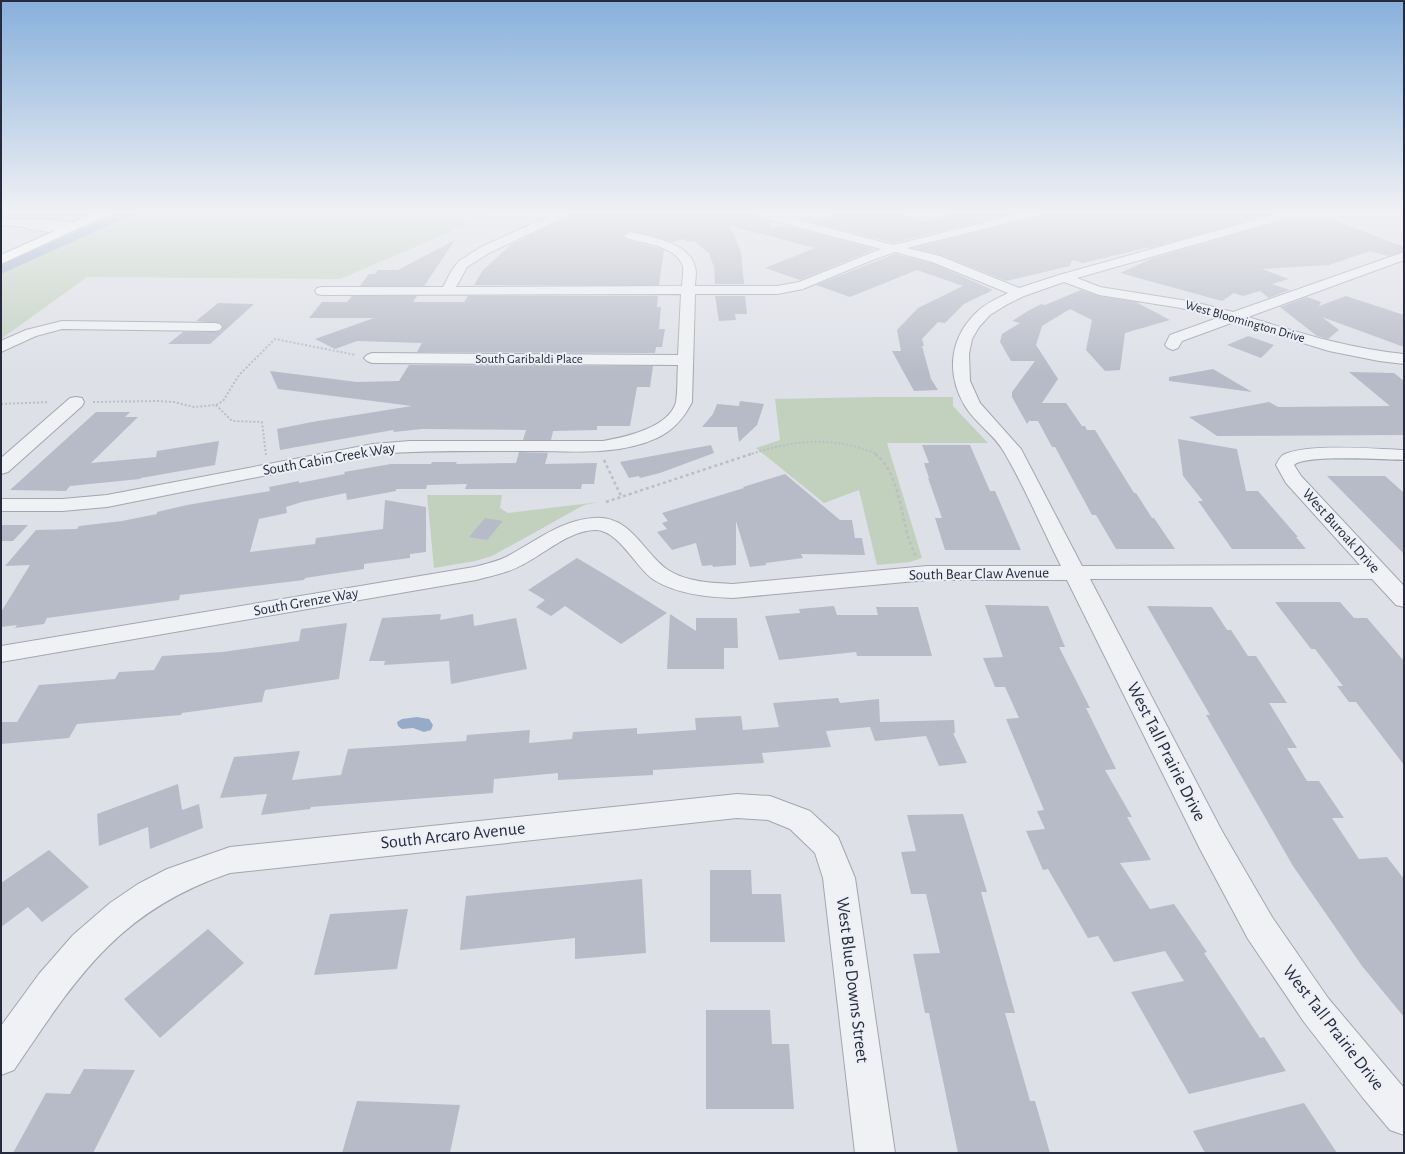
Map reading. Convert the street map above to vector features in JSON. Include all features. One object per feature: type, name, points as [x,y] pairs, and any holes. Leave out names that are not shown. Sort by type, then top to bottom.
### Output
[{"type":"street","points":[[446,291],[462,265]]},
{"type":"street","name":"South Cabin Creek Way","points":[[1,506],[62,505],[107,501],[373,449],[410,446],[603,446],[636,439],[668,424],[681,410],[684,402],[688,265]]},
{"type":"street","points":[[322,291],[762,291],[791,288],[803,285],[850,265]]},
{"type":"street","points":[[951,265],[1019,293]]},
{"type":"street","name":"West Tall Prairie Drive","points":[[1110,265],[1019,293],[985,312],[973,325],[965,339],[961,354],[962,381],[973,405],[1012,449],[1211,840],[1260,928],[1316,1010],[1376,1085],[1404,1116]]},
{"type":"street","points":[[1172,345],[1175,338],[1379,265]]},
{"type":"street","name":"West Bloomington Drive","points":[[1064,278],[1103,292],[1182,303],[1234,316],[1338,349],[1376,357],[1404,359]]},
{"type":"street","points":[[1,347],[16,338],[39,329],[62,325],[215,327]]},
{"type":"street","name":"South Garibaldi Place","points":[[372,358],[685,360]]},
{"type":"street","points":[[1,468],[76,402]]},
{"type":"street","name":"West Buroak Drive","points":[[1404,455],[1313,454],[1298,456],[1288,460],[1285,465],[1293,479],[1404,600]]},
{"type":"street","name":"South Bear Claw Avenue","points":[[602,524],[613,528],[622,535],[660,574],[692,587],[712,590],[733,591],[927,573],[1378,572]]},
{"type":"street","name":"South Grenze Way","points":[[1,654],[476,573],[513,562],[569,530],[584,525],[602,524]]},
{"type":"street","name":"South Arcaro Avenue","points":[[1,1057],[61,975],[86,945],[118,916],[154,892],[192,873],[230,860],[737,806],[770,808],[800,820]]},
{"type":"street","name":"West Blue Downs Street","points":[[800,820],[827,846],[839,878],[875,1153]]},
{"type":"path","points":[[1,404],[22,402],[159,401],[174,402],[194,407],[216,405],[223,401],[239,375],[275,339],[372,358]]},
{"type":"path","points":[[216,405],[232,421],[262,422],[268,470]]},
{"type":"path","points":[[606,502],[756,452],[790,443],[819,441],[851,445],[873,452],[881,458],[891,474],[909,541],[917,561]]},
{"type":"path","points":[[603,446],[604,461],[621,496]]},
{"type":"green space","points":[[20,265],[373,265],[340,279],[87,277],[1,339],[1,274]]},
{"type":"green space","points":[[953,397],[953,406],[988,443],[887,443],[922,558],[910,562],[877,565],[859,490],[824,503],[756,448],[780,440],[775,399]]},
{"type":"green space","points":[[427,495],[502,495],[500,508],[508,513],[599,502],[584,505],[492,556],[475,561],[434,568]]},
{"type":"water","points":[[417,717],[429,719],[433,725],[431,730],[424,732],[413,728],[402,729],[398,726],[397,722],[402,719]]},
{"type":"building","points":[[408,265],[438,265],[424,286],[360,286],[369,274],[375,274],[378,270],[398,270]]},
{"type":"building","points":[[489,265],[662,265],[659,285],[474,285],[483,270]]},
{"type":"building","points":[[713,265],[742,265],[744,284],[715,284]]},
{"type":"building","points":[[773,265],[837,265],[800,280],[765,268]]},
{"type":"building","points":[[867,265],[936,265],[993,290],[964,304],[945,323],[938,322],[922,339],[924,346],[922,346],[931,379],[938,390],[914,391],[892,351],[901,351],[897,330],[918,308],[963,286],[917,270],[850,297],[816,285]]},
{"type":"building","points":[[966,265],[1070,265],[1070,266],[1006,281]]},
{"type":"building","points":[[1138,265],[1329,265],[1262,269],[1289,279],[1272,284],[1290,290],[1269,298],[1260,291],[1243,296],[1234,293],[1222,301],[1120,273]]},
{"type":"building","points":[[1081,290],[1099,296],[1136,302],[1170,320],[1125,333],[1120,370],[1105,371],[1086,350],[1092,320],[1070,309],[1042,326],[1036,345],[1058,379],[1042,403],[1066,403],[1082,426],[1085,426],[1087,430],[1095,430],[1134,493],[1136,493],[1175,549],[1116,549],[1096,515],[1092,515],[1055,447],[1052,447],[1038,421],[1029,421],[1027,424],[1012,397],[1012,392],[1035,361],[1011,361],[1000,342],[1002,334],[1020,323],[1012,321],[1028,311],[1041,304],[1045,305]]},
{"type":"building","points":[[352,296],[417,296],[413,302],[464,302],[468,296],[658,296],[657,307],[661,307],[659,329],[665,329],[662,347],[656,347],[655,353],[417,352],[422,343],[357,341],[335,349],[315,339],[374,318],[309,318],[322,302],[347,302]]},
{"type":"building","points":[[715,296],[745,296],[747,314],[735,314],[736,320],[719,321]]},
{"type":"building","points":[[1346,296],[1404,315],[1404,347],[1322,317],[1339,330],[1328,339],[1317,336],[1280,307],[1307,297],[1321,302],[1319,306]]},
{"type":"building","points":[[218,303],[254,304],[210,344],[168,344],[183,332],[221,331],[223,326],[220,323],[196,321]]},
{"type":"building","points":[[1248,336],[1274,345],[1261,358],[1227,345]]},
{"type":"building","points":[[409,365],[653,366],[650,387],[637,387],[630,426],[597,426],[597,430],[553,431],[551,440],[523,440],[526,430],[422,429],[394,432],[393,430],[280,450],[277,429],[412,406],[278,389],[270,371],[357,382],[399,381]]},
{"type":"building","points":[[1213,369],[1252,392],[1169,381],[1169,377]]},
{"type":"building","points":[[1349,372],[1394,373],[1404,381],[1404,435],[1217,436],[1189,417],[1269,402],[1278,407],[1390,406]]},
{"type":"building","points":[[740,401],[764,404],[757,425],[739,442],[737,427],[702,427],[713,414],[717,404],[739,406]]},
{"type":"building","points":[[96,412],[130,412],[125,417],[138,417],[91,463],[156,457],[157,451],[219,441],[215,465],[140,479],[70,486],[66,491],[10,490]]},
{"type":"building","points":[[1178,439],[1237,449],[1246,491],[1258,491],[1298,537],[1296,537],[1306,549],[1232,549],[1198,501],[1203,501],[1183,476]]},
{"type":"building","points":[[711,445],[714,453],[660,473],[640,478],[639,476],[629,478],[620,462]]},
{"type":"building","points":[[922,445],[970,445],[990,491],[995,491],[1021,550],[945,550],[935,518],[942,518],[928,478],[924,463],[929,463]]},
{"type":"building","points":[[519,452],[548,453],[545,464],[597,463],[594,484],[582,484],[581,489],[465,489],[467,484],[427,485],[426,489],[396,489],[396,491],[347,500],[346,493],[302,502],[286,507],[287,513],[259,519],[250,552],[315,544],[316,538],[383,529],[385,500],[426,507],[426,552],[410,554],[410,558],[364,564],[364,569],[305,578],[304,580],[180,595],[179,600],[47,618],[44,624],[15,628],[17,625],[1,627],[1,612],[30,565],[5,566],[36,530],[77,529],[79,526],[122,521],[157,514],[157,512],[187,505],[270,491],[269,487],[299,481],[299,483],[345,474],[344,472],[391,464],[431,464],[432,462],[457,462],[456,464],[516,463]]},
{"type":"building","points":[[785,474],[840,520],[852,520],[855,538],[862,538],[865,555],[801,554],[803,558],[766,563],[766,565],[750,567],[736,521],[736,565],[713,567],[712,565],[702,566],[696,543],[672,550],[657,532],[667,529],[662,523],[668,521],[662,513]]},
{"type":"building","points":[[1327,476],[1385,476],[1404,493],[1404,554]]},
{"type":"building","points":[[485,518],[503,521],[487,540],[469,537]]},
{"type":"building","points":[[1,525],[28,525],[13,541],[1,541]]},
{"type":"building","points":[[577,558],[667,613],[621,644],[565,606],[551,616],[536,607],[545,600],[528,590]]},
{"type":"building","points":[[1275,602],[1340,602],[1354,618],[1367,618],[1404,661],[1404,765],[1356,702],[1349,702],[1337,686],[1343,686],[1315,649],[1311,649]]},
{"type":"building","points":[[985,605],[1048,606],[1065,647],[1059,647],[1090,708],[1086,708],[1116,769],[1105,770],[1132,817],[1127,817],[1151,860],[1120,863],[1150,909],[1174,904],[1207,952],[1204,953],[1260,1038],[1264,1037],[1286,1071],[1189,1094],[1131,992],[1184,981],[1165,951],[1114,962],[1098,936],[1088,938],[1048,869],[1043,870],[1026,831],[1045,829],[1037,811],[1044,810],[1006,719],[1019,718],[1005,687],[995,687],[983,658],[1003,657]]},
{"type":"building","points":[[834,606],[837,615],[878,615],[876,607],[918,607],[932,656],[857,656],[856,652],[779,660],[765,616],[800,613],[799,609]]},
{"type":"building","points":[[1147,606],[1212,607],[1227,630],[1231,630],[1248,656],[1256,656],[1287,703],[1269,703],[1297,748],[1287,748],[1307,781],[1319,781],[1344,818],[1332,818],[1359,859],[1387,857],[1404,879],[1404,1017],[1362,966],[1293,866],[1206,715],[1210,715]]},
{"type":"building","points":[[441,614],[440,620],[473,614],[474,626],[516,618],[527,669],[451,684],[449,661],[384,665],[385,661],[369,661],[382,618]]},
{"type":"building","points":[[670,614],[696,631],[696,618],[737,618],[738,648],[724,648],[724,669],[667,669]]},
{"type":"building","points":[[347,623],[339,679],[265,690],[262,702],[182,713],[181,715],[77,724],[69,738],[1,744],[1,722],[17,722],[39,685],[115,679],[119,672],[154,670],[162,656],[222,652],[299,641],[301,629]]},
{"type":"building","points":[[838,698],[840,703],[879,699],[880,722],[954,720],[955,733],[953,733],[967,763],[939,766],[926,736],[875,741],[870,727],[826,731],[831,747],[762,753],[764,763],[653,770],[653,775],[558,780],[558,773],[494,779],[493,793],[311,807],[310,809],[261,815],[267,794],[220,798],[234,757],[300,751],[292,780],[341,775],[348,749],[466,741],[467,735],[530,730],[529,743],[572,739],[573,732],[637,728],[637,734],[696,730],[695,718],[741,716],[743,730],[779,727],[773,703]]},
{"type":"building","points":[[178,784],[182,810],[199,804],[203,828],[150,849],[148,827],[99,846],[97,814]]},
{"type":"building","points":[[963,814],[987,892],[981,892],[1015,1013],[1005,1013],[1030,1101],[1035,1101],[1050,1153],[958,1153],[929,1013],[925,1013],[913,954],[940,953],[926,894],[911,894],[901,852],[916,851],[907,815]]},
{"type":"building","points":[[49,850],[89,887],[42,922],[28,907],[1,927],[1,883]]},
{"type":"building","points":[[710,870],[751,870],[752,894],[781,894],[785,942],[710,942]]},
{"type":"building","points":[[642,879],[646,953],[575,959],[575,938],[460,950],[466,896]]},
{"type":"building","points":[[408,909],[397,969],[314,975],[330,914]]},
{"type":"building","points":[[208,929],[244,963],[160,1038],[124,999]]},
{"type":"building","points":[[706,1010],[770,1010],[772,1044],[789,1044],[794,1109],[706,1109]]},
{"type":"building","points":[[84,1069],[135,1070],[93,1153],[13,1153],[46,1093],[70,1094]]},
{"type":"building","points":[[357,1101],[460,1105],[450,1153],[342,1153]]},
{"type":"building","points":[[1304,1103],[1337,1153],[1205,1153],[1193,1131]]},
{"type":"waterway","points":[[1,270],[12,265]]}]
